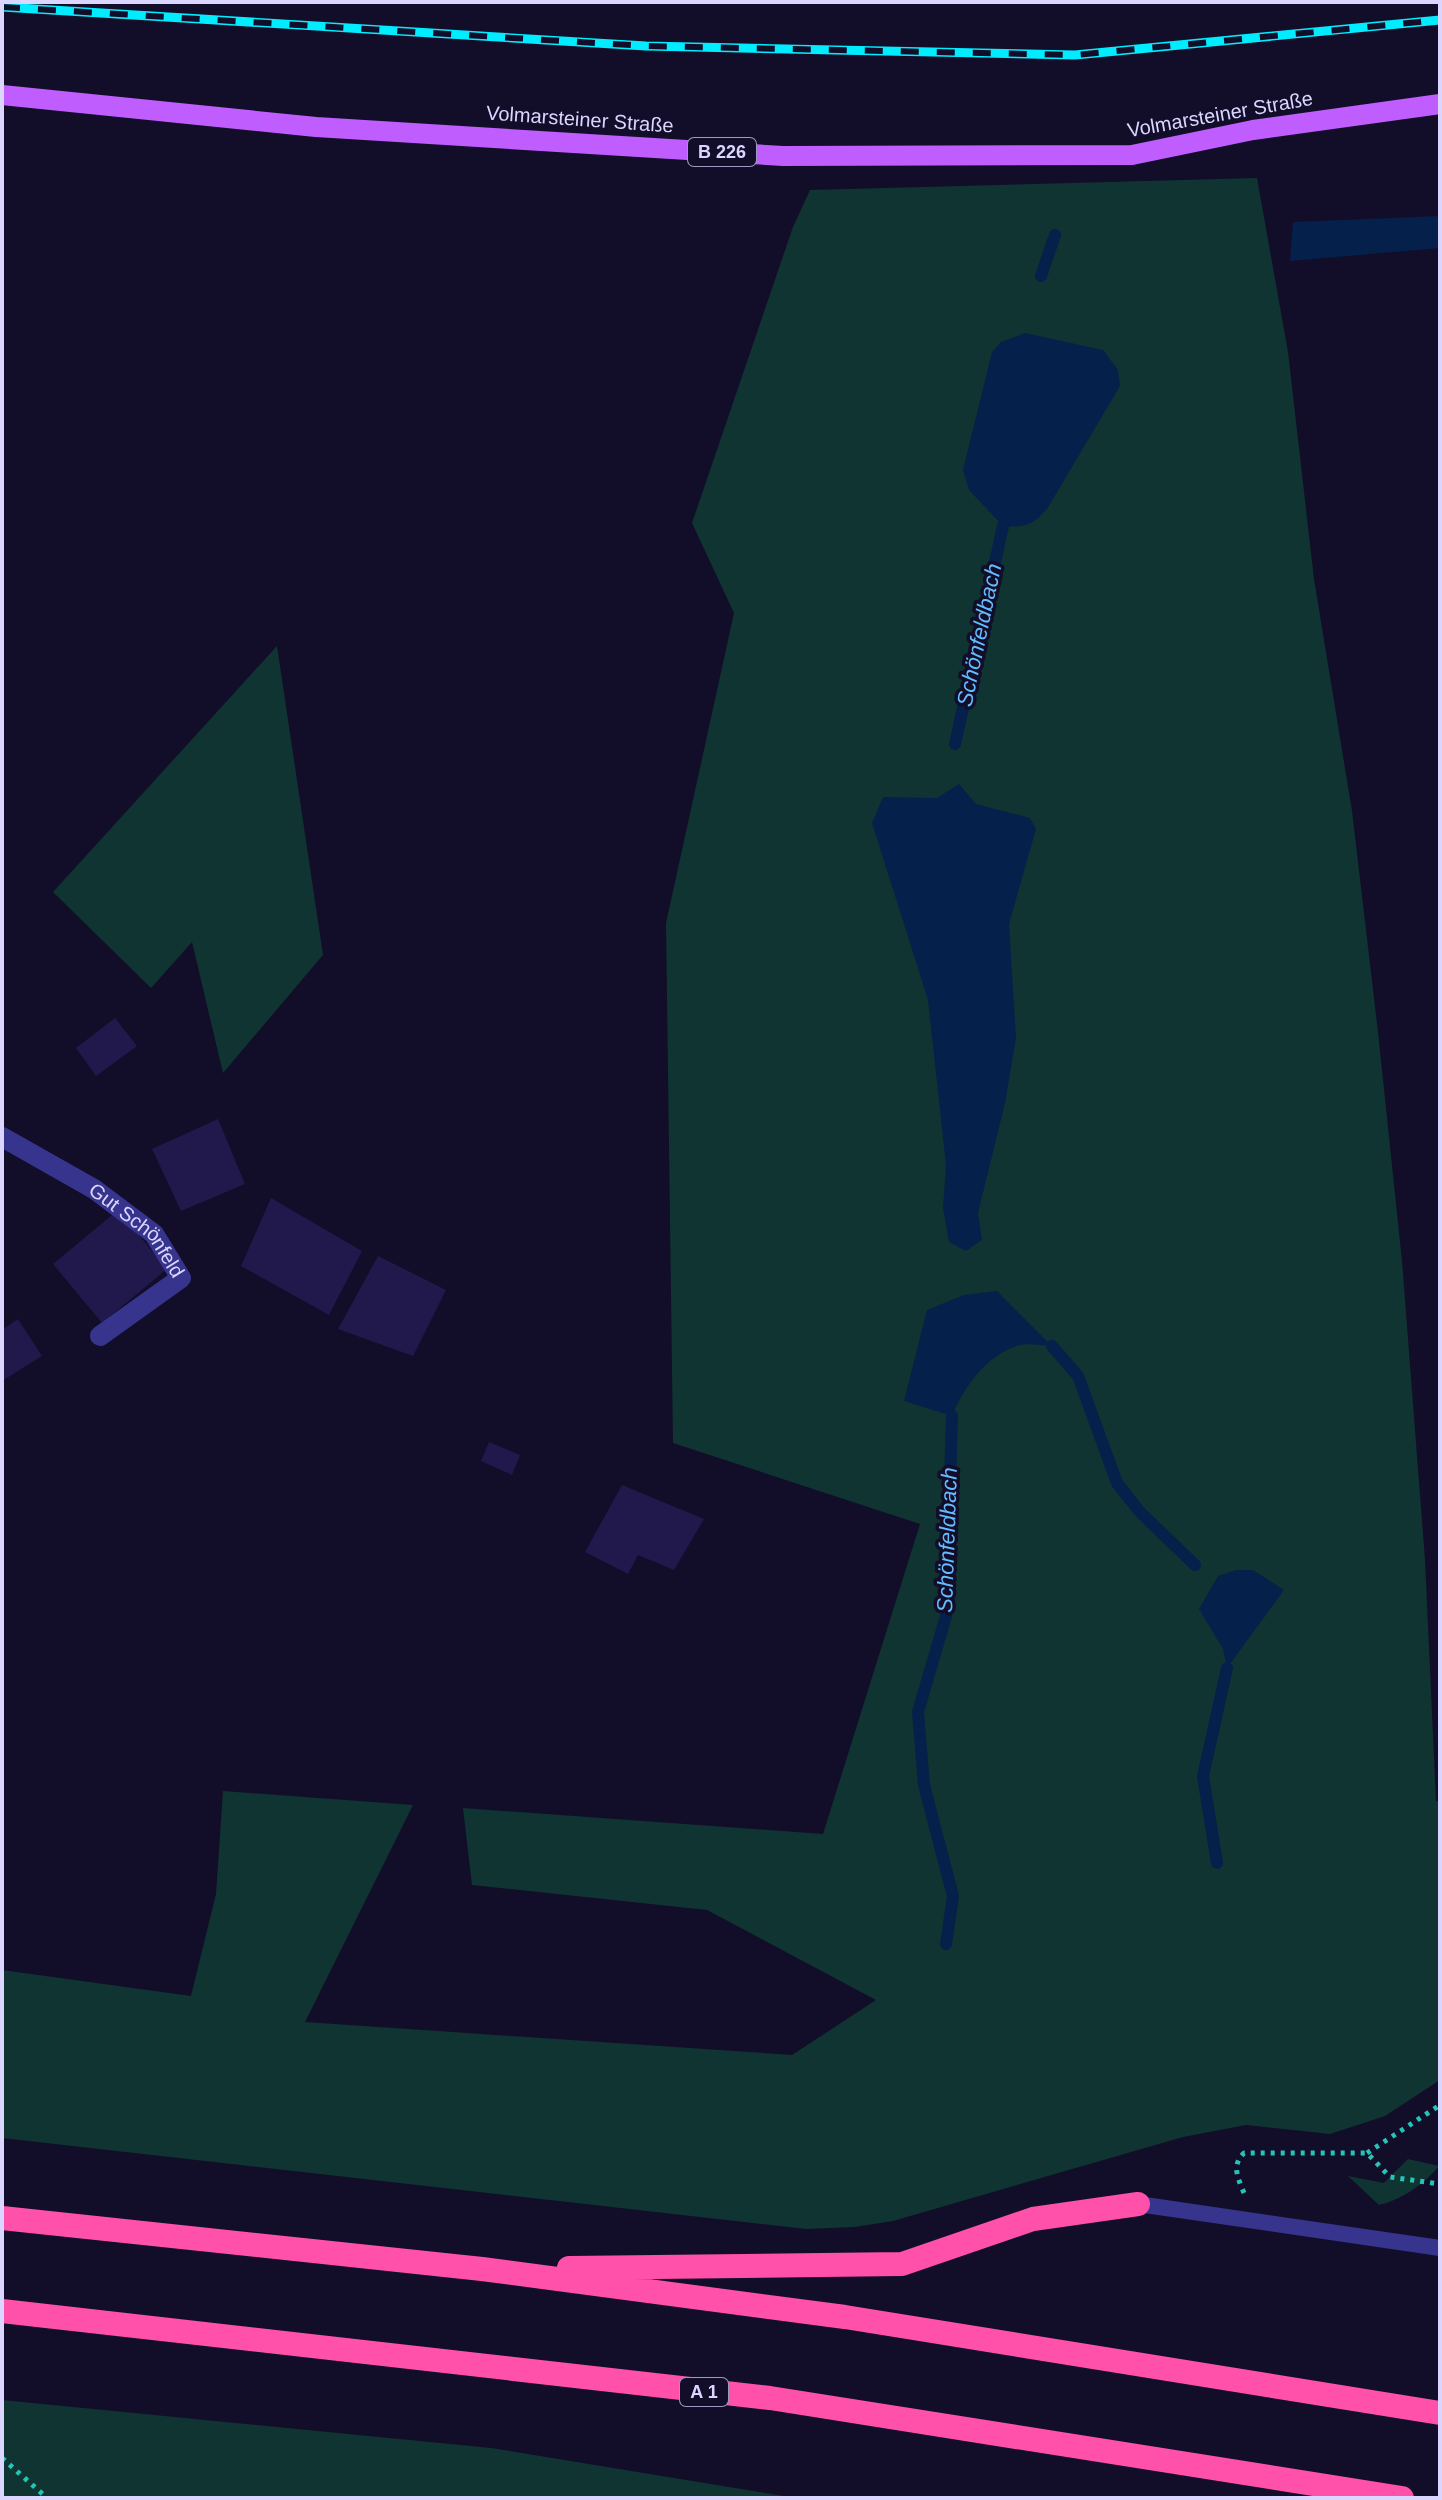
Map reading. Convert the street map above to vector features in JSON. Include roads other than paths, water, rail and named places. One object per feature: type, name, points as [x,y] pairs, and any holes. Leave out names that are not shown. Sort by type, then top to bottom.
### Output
[{"type":"highway","points":[[482,2269],[902,2264],[1033,2219],[1138,2204]]},
{"type":"highway","points":[[2,2218],[482,2269],[845,2317],[1440,2413]]},
{"type":"highway","name":"A 1","points":[[2,2311],[770,2398],[1402,2498]]},
{"type":"main road","name":"Volmarsteiner Straße","points":[[2,95],[316,127],[783,156],[1132,155],[1253,130],[1440,104]]},
{"type":"street","name":"Gut Schönfeld","points":[[2,1137],[94,1189],[154,1234],[181,1278],[100,1336]]},
{"type":"lane","points":[[1138,2204],[1440,2248]]},
{"type":"water","points":[[1440,216],[1440,248],[1290,261],[1293,222]]},
{"type":"water","points":[[1025,333],[1103,350],[1118,370],[1120,386],[1047,509],[1028,524],[1003,526],[969,490],[963,470],[992,352],[1001,342]]},
{"type":"water","points":[[959,784],[976,804],[1030,818],[1036,829],[1009,924],[1016,1038],[1005,1103],[978,1213],[982,1240],[966,1251],[949,1242],[943,1208],[946,1165],[928,1000],[872,823],[883,797],[937,798]]},
{"type":"water","points":[[997,1291],[1052,1346],[1020,1345],[997,1356],[970,1383],[952,1416],[904,1401],[927,1310],[964,1295]]},
{"type":"water","points":[[1236,1570],[1253,1570],[1284,1590],[1227,1668],[1223,1649],[1199,1609],[1218,1576]]},
{"type":"waterway","name":"Schönfeldbach","points":[[1041,276],[1055,235]]},
{"type":"waterway","name":"Schönfeldbach","points":[[955,744],[1003,526]]},
{"type":"waterway","points":[[1052,1346],[1078,1376],[1117,1483],[1140,1512],[1195,1565]]},
{"type":"waterway","name":"Schönfeldbach","points":[[946,1944],[953,1896],[924,1785],[918,1712],[946,1616],[952,1416]]},
{"type":"waterway","points":[[1217,1863],[1203,1776],[1227,1668]]},
{"type":"railway","points":[[2,7],[646,46],[1075,55],[1440,20]]}]
